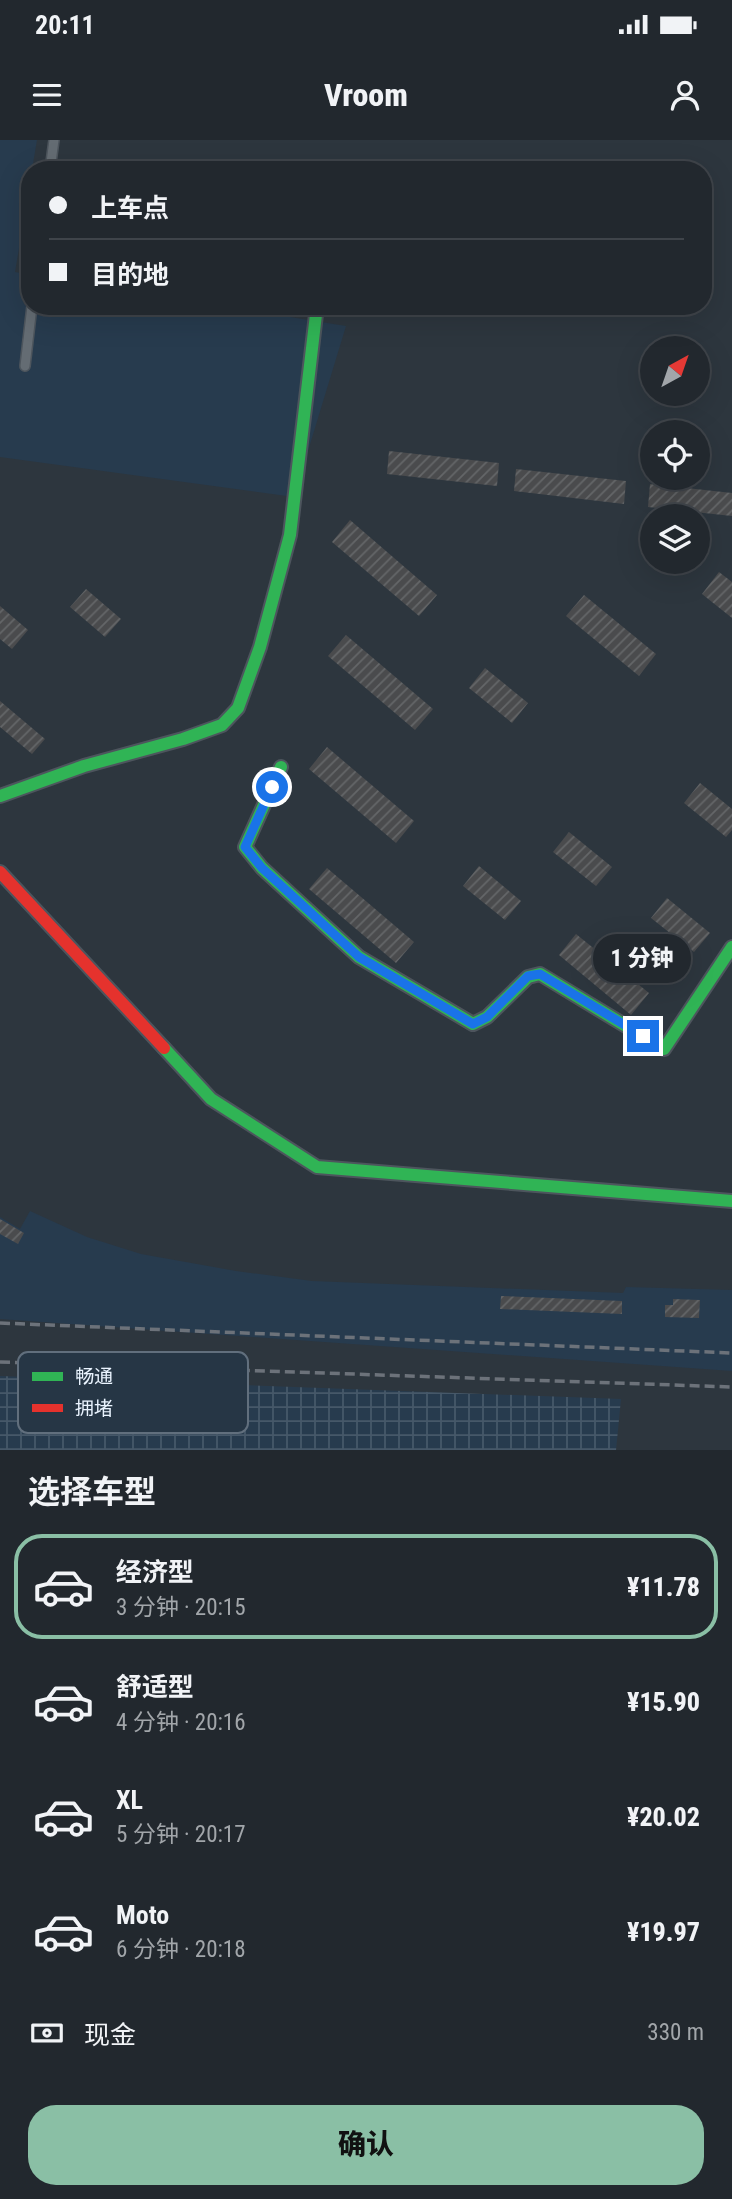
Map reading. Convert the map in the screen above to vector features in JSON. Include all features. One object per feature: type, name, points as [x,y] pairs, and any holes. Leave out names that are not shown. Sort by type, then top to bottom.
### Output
[{"type":"street","points":[[51,161],[54,140]]},
{"type":"street","points":[[24,366],[31,315]]},
{"type":"street","points":[[0,796],[84,766],[183,739],[222,725],[238,708],[260,647],[290,535],[316,315]]},
{"type":"street","points":[[281,767],[245,847],[262,868],[359,957],[473,1024],[487,1017],[528,976],[540,974],[664,1049],[732,947]]},
{"type":"street","points":[[0,872],[211,1099],[317,1167],[732,1201]]},
{"type":"shaded area","points":[[0,140],[37,140],[34,161],[21,161],[21,237],[15,272],[21,273],[21,315],[278,315],[346,326],[294,497],[0,457]]},
{"type":"shaded area","points":[[30,1211],[87,1237],[141,1254],[312,1281],[623,1293],[626,1287],[732,1290],[732,1371],[0,1319],[0,1217],[20,1229]]},
{"type":"shaded area","points":[[0,1376],[18,1377],[18,1433],[248,1433],[248,1385],[621,1399],[616,1450],[0,1450]]},
{"type":"building","points":[[389,451],[499,463],[497,486],[387,474]]},
{"type":"building","points":[[516,469],[626,481],[624,504],[514,491]]},
{"type":"building","points":[[649,490],[732,493],[732,516],[710,514],[710,504],[648,504]]},
{"type":"building","points":[[350,520],[437,595],[419,616],[332,542]]},
{"type":"building","points":[[719,572],[732,582],[732,618],[702,594]]},
{"type":"building","points":[[86,589],[121,619],[105,637],[70,607]]},
{"type":"building","points":[[584,595],[656,654],[639,676],[566,616]]},
{"type":"building","points":[[0,606],[28,630],[12,649],[0,639]]},
{"type":"building","points":[[346,635],[433,709],[415,730],[328,656]]},
{"type":"building","points":[[485,668],[528,703],[512,723],[469,688]]},
{"type":"building","points":[[0,701],[45,739],[32,754],[0,727]]},
{"type":"building","points":[[327,747],[414,821],[396,843],[309,769]]},
{"type":"building","points":[[700,783],[732,809],[732,830],[726,837],[684,803]]},
{"type":"building","points":[[569,832],[612,867],[596,886],[553,852]]},
{"type":"building","points":[[479,866],[521,901],[505,920],[463,886]]},
{"type":"building","points":[[327,868],[414,942],[396,963],[309,889]]},
{"type":"building","points":[[667,898],[710,933],[694,952],[651,918]]},
{"type":"building","points":[[576,934],[649,993],[631,1015],[559,955]]},
{"type":"building","points":[[0,1219],[24,1233],[18,1244],[0,1234]]},
{"type":"building","points":[[501,1296],[622,1301],[622,1314],[500,1309]]},
{"type":"building","points":[[673,1299],[700,1300],[699,1318],[665,1317],[665,1305],[673,1305]]},
{"type":"railway","points":[[0,1323],[732,1353]]},
{"type":"railway","points":[[0,1362],[18,1363]]},
{"type":"railway","points":[[248,1370],[732,1387]]},
{"type":"traffic: fast","points":[[0,796],[84,766],[183,739],[222,725],[238,708],[260,647],[290,535],[316,315]]},
{"type":"traffic: fast","points":[[281,767],[245,847],[262,868],[359,957],[473,1024],[487,1017],[528,977],[540,974],[664,1049],[732,947]]},
{"type":"traffic: fast","points":[[164,1048],[211,1099],[317,1167],[732,1201]]},
{"type":"traffic: jam","points":[[0,872],[164,1048]]},
{"type":"route","points":[[272,787],[245,847],[262,868],[359,957],[473,1024],[487,1017],[528,976],[540,974],[643,1036]]}]
